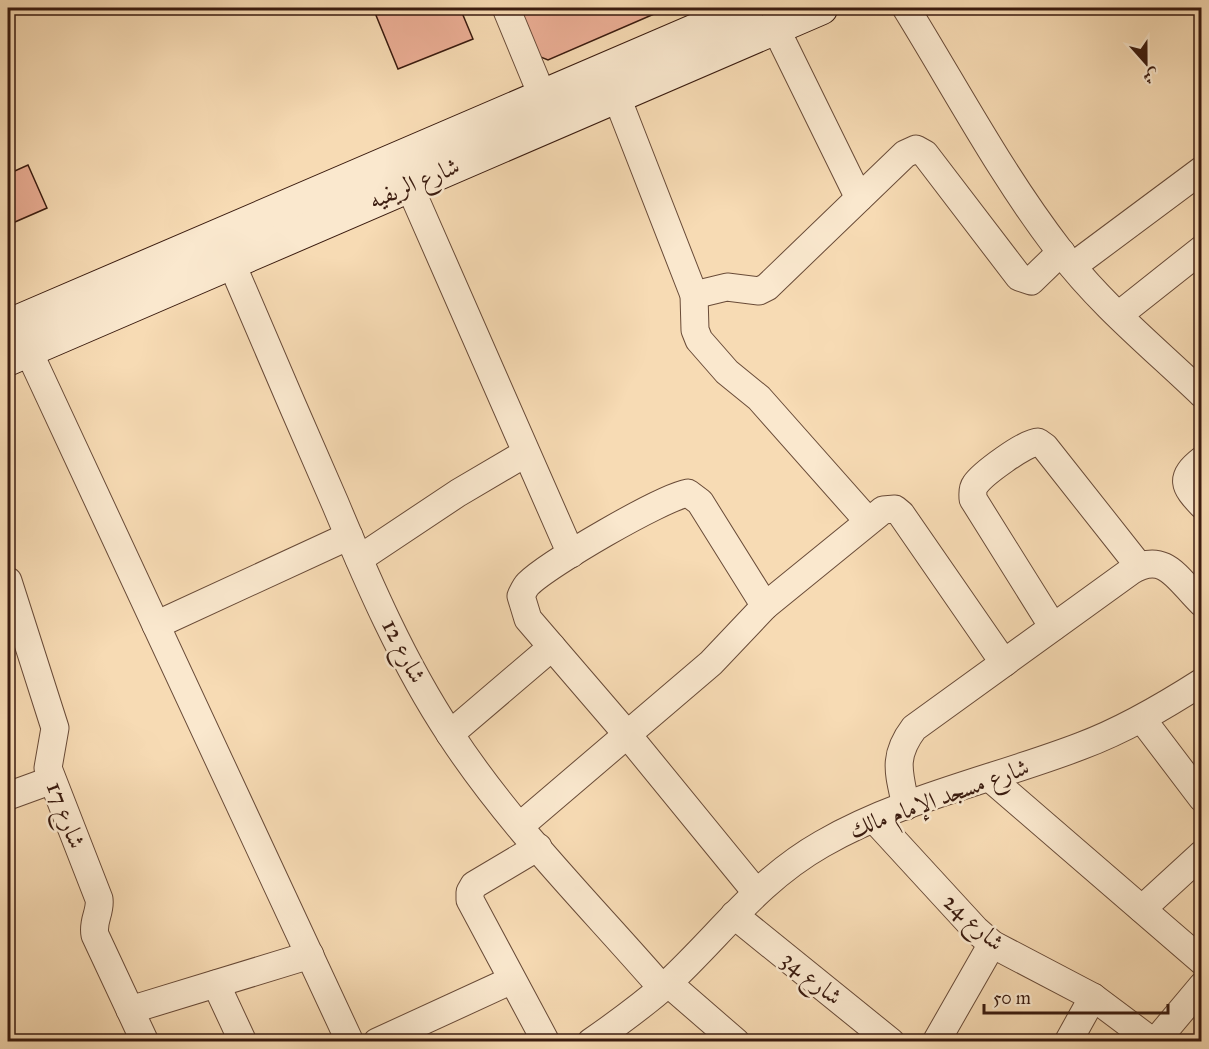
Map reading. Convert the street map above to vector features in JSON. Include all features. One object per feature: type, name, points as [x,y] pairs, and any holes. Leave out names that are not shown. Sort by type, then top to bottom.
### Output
[{"type":"street","points":[[506,8],[542,95]]},
{"type":"street","name":"شارع الريفيه","points":[[14,345],[542,95],[748,8]]},
{"type":"street","name":"شارع الريفيه","points":[[14,345],[231,262],[821,8]]},
{"type":"street","points":[[906,8],[1007,172],[1067,259],[1202,394]]},
{"type":"street","points":[[775,27],[859,198]]},
{"type":"street","points":[[616,95],[694,295],[695,330],[699,340],[728,372],[759,398],[868,521]]},
{"type":"street","points":[[694,295],[727,287],[759,291],[767,287],[904,154],[916,149],[925,154],[1019,277],[1031,281],[1202,170]]},
{"type":"street","points":[[409,185],[571,554]]},
{"type":"street","points":[[1120,314],[1202,249]]},
{"type":"street","name":"شارع 12","points":[[231,262],[354,547],[407,661],[450,734],[520,826],[665,985],[736,1041]]},
{"type":"street","points":[[14,345],[156,625],[350,1041]]},
{"type":"street","points":[[1053,627],[973,499],[974,486],[980,479],[1025,445],[1038,442],[1045,447],[1140,566]]},
{"type":"street","points":[[156,625],[354,547],[458,493],[526,453]]},
{"type":"street","points":[[1202,460],[1190,470],[1186,479],[1187,487],[1202,505]]},
{"type":"street","points":[[756,892],[626,733],[528,619],[521,596],[526,585],[571,554],[667,500],[688,493],[700,502],[765,606]]},
{"type":"street","points":[[520,826],[626,733],[711,663],[765,606],[868,521],[889,508],[901,514],[1004,663]]},
{"type":"street","points":[[906,806],[897,766],[905,740],[926,718],[1140,566],[1155,562],[1164,565],[1202,603]]},
{"type":"street","name":"شارع 17","points":[[8,581],[17,642],[55,728],[54,747],[49,758],[52,780],[99,899],[99,911],[94,920],[95,935],[145,1041]]},
{"type":"street","points":[[450,734],[552,647]]},
{"type":"street","name":"شارع مسجد الإمام مالك","points":[[591,1041],[665,985],[756,892],[787,867],[821,845],[906,806],[1082,746],[1142,719],[1202,682]]},
{"type":"street","points":[[1142,719],[1202,798]]},
{"type":"street","points":[[990,778],[1202,961]]},
{"type":"street","points":[[8,796],[52,780]]},
{"type":"street","name":"شارع 24","points":[[874,819],[976,930],[992,944],[1092,997],[1154,1041]]},
{"type":"street","points":[[538,847],[482,879],[470,892],[474,909],[546,1041]]},
{"type":"street","points":[[1142,909],[1197,865]]},
{"type":"street","name":"شارع 34","points":[[734,915],[891,1041]]},
{"type":"street","points":[[936,1041],[992,944]]},
{"type":"street","points":[[130,1010],[310,955]]},
{"type":"street","points":[[377,1041],[512,980]]},
{"type":"street","points":[[216,984],[243,1041]]},
{"type":"street","points":[[1154,1041],[1202,986]]},
{"type":"street","points":[[1068,1041],[1092,997]]},
{"type":"building","points":[[373,8],[460,8],[473,39],[398,69]]},
{"type":"building","points":[[509,8],[668,8],[548,60],[528,52]]},
{"type":"building","points":[[28,165],[47,208],[8,225],[8,174]]}]
